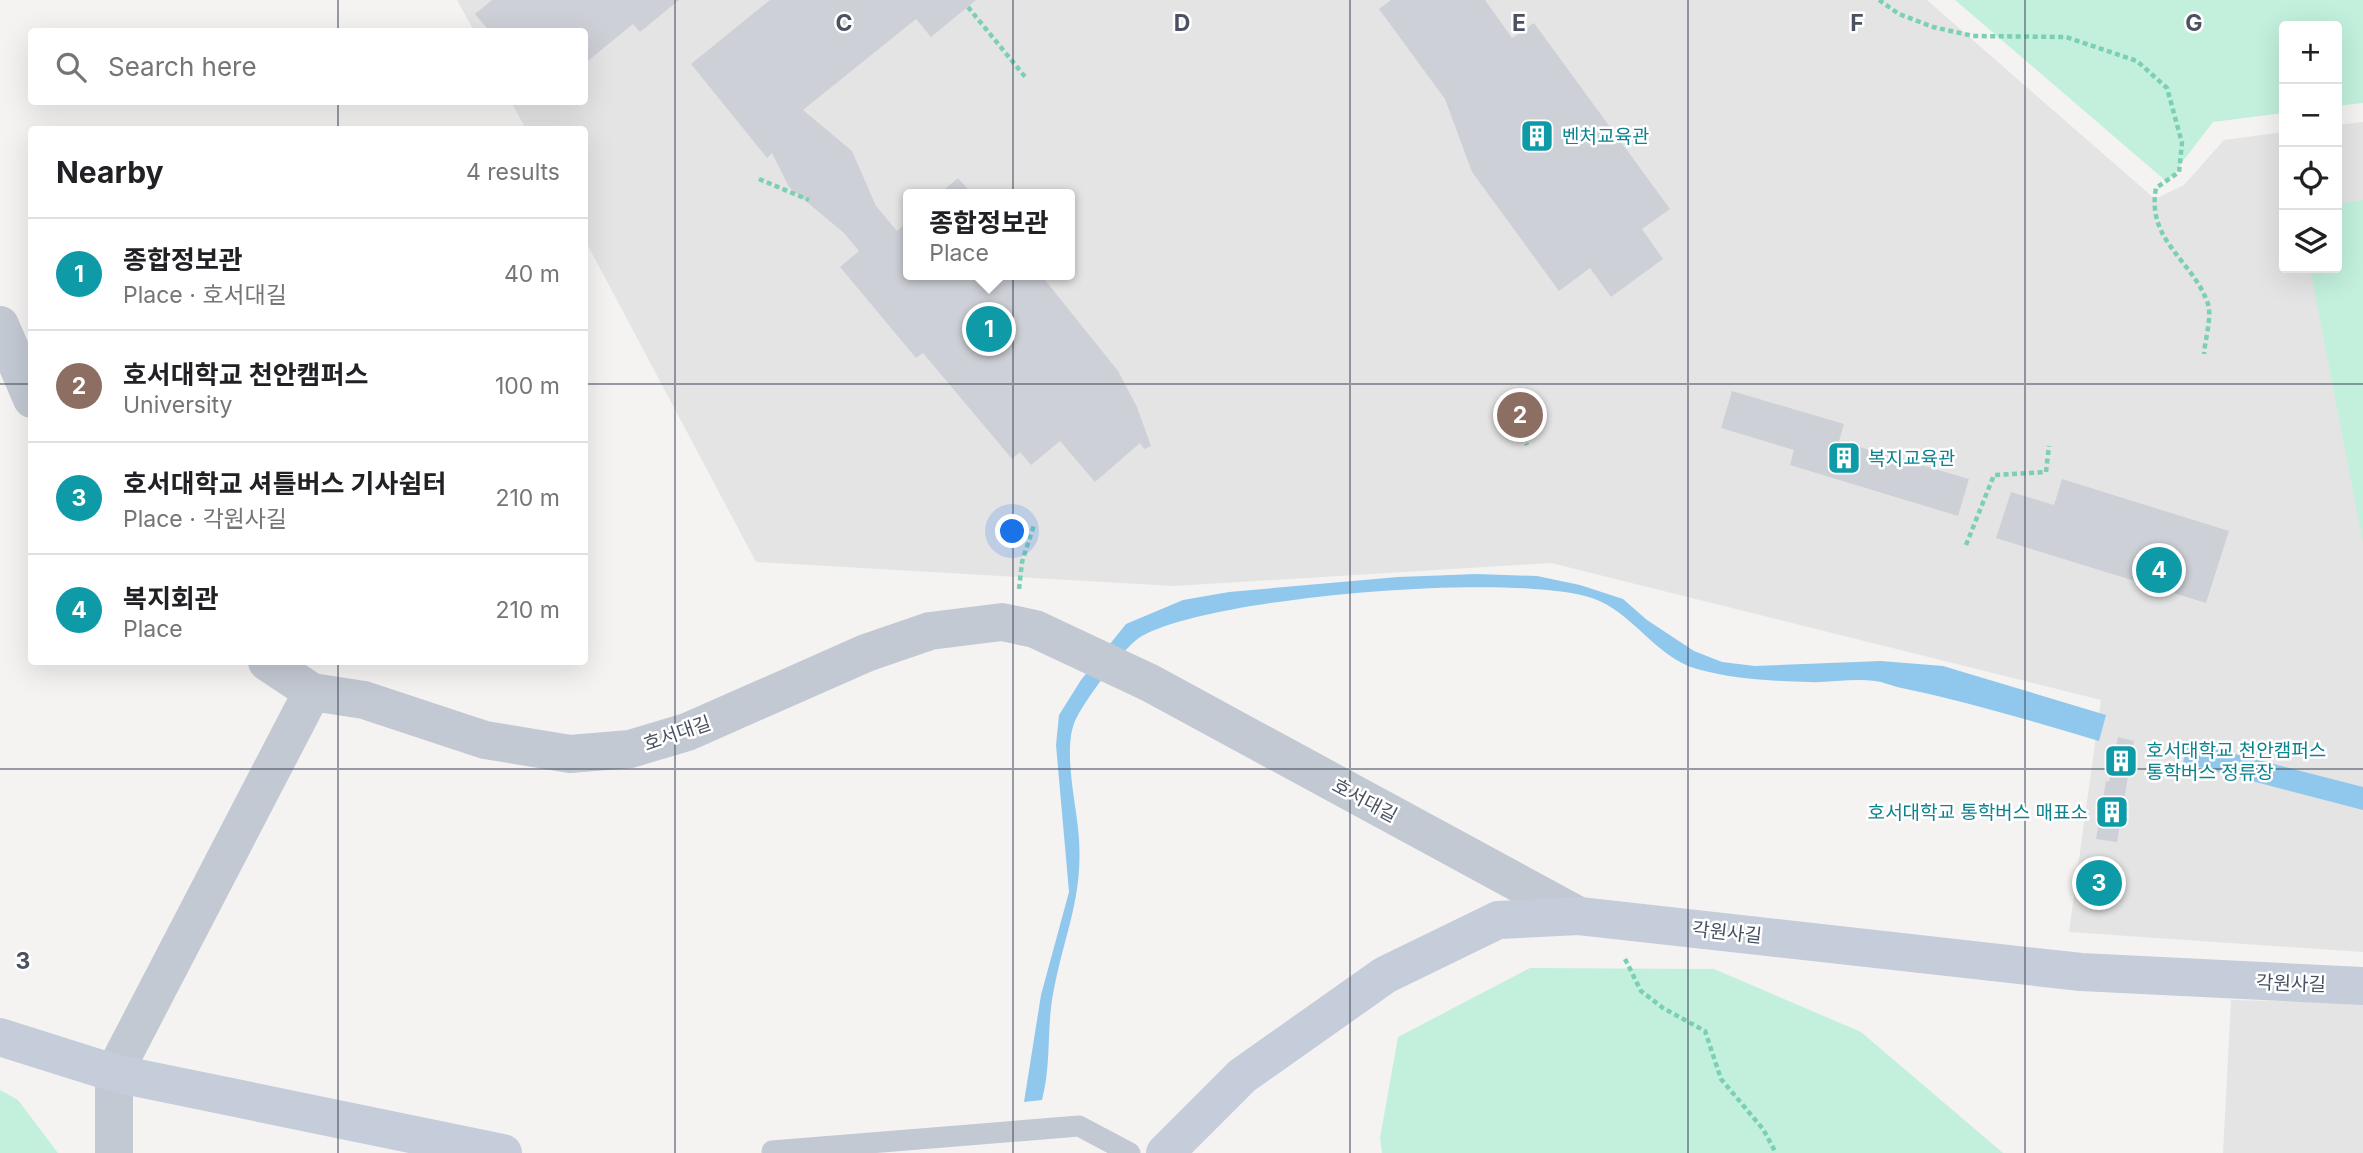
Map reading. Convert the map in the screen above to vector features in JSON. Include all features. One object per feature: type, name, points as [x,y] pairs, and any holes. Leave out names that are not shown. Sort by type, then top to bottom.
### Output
[{"type":"street","points":[[0,325],[28,390]]},
{"type":"street","name":"호서대길","points":[[272,665],[312,692],[364,700],[485,740],[570,754],[630,749],[687,732],[866,653],[917,635],[1002,622],[1035,629],[1083,649],[1150,683],[1579,916]]},
{"type":"street","points":[[114,1153],[114,1073],[312,692]]},
{"type":"street","name":"각원사길","points":[[1165,1153],[1242,1076],[1385,975],[1498,920],[1579,916],[2081,972],[2363,986]]},
{"type":"street","points":[[0,1037],[114,1073],[503,1153]]},
{"type":"lane","points":[[772,1151],[1079,1126],[1130,1153]]},
{"type":"path","points":[[1879,0],[1899,14],[1922,23],[1973,36],[2066,37],[2137,61],[2167,88],[2182,143],[2179,172],[2157,188],[2153,207],[2167,244],[2208,306],[2204,354]]},
{"type":"path","points":[[968,7],[1026,79]]},
{"type":"path","points":[[759,179],[808,200]]},
{"type":"path","points":[[1503,398],[1527,445]]},
{"type":"path","points":[[1966,545],[1994,475],[2046,472],[2049,446]]},
{"type":"path","points":[[1002,622],[1020,587],[1022,562],[1034,525]]},
{"type":"path","points":[[1620,949],[1641,991],[1662,1008],[1705,1031],[1721,1079],[1763,1129],[1776,1153]]},
{"type":"shaded area","points":[[457,0],[1927,0],[2155,199],[2184,185],[2224,140],[2279,133],[2279,273],[2342,273],[2342,124],[2363,122],[2363,952],[2069,932],[2101,700],[1551,563],[1174,586],[756,562],[588,246],[588,126],[524,126],[513,105],[588,105],[588,28],[472,28]]},
{"type":"shaded area","points":[[2231,1000],[2363,1003],[2363,1153],[2223,1153]]},
{"type":"green space","points":[[1955,0],[2363,0],[2363,103],[2342,105],[2342,21],[2279,21],[2279,114],[2213,122],[2167,182]]},
{"type":"green space","points":[[2363,200],[2363,543],[2311,273],[2342,273],[2342,203]]},
{"type":"green space","points":[[1530,968],[1714,969],[1861,1032],[2003,1153],[1382,1153],[1380,1138],[1398,1037]]},
{"type":"green space","points":[[0,1090],[18,1100],[58,1153],[0,1153]]},
{"type":"water","points":[[1477,574],[1537,576],[1580,585],[1623,599],[1647,620],[1694,651],[1722,662],[1755,666],[1881,661],[1943,666],[2106,715],[2099,741],[1878,681],[1780,681],[1710,672],[1682,663],[1669,655],[1607,605],[1592,598],[1553,591],[1499,587],[1365,592],[1232,610],[1179,622],[1142,636],[1126,650],[1089,698],[1073,728],[1070,756],[1078,828],[1077,891],[1052,1003],[1047,1072],[1042,1100],[1024,1102],[1041,995],[1069,892],[1056,745],[1059,715],[1081,680],[1126,624],[1183,600],[1229,592],[1398,577]]},
{"type":"water","points":[[2188,742],[2363,787],[2363,810],[2183,763]]},
{"type":"building","points":[[492,0],[679,0],[640,32],[633,24],[588,61],[588,28],[487,28],[475,14]]},
{"type":"building","points":[[770,0],[976,0],[931,37],[916,19],[803,110],[852,151],[876,206],[897,231],[903,226],[903,280],[1045,280],[1118,371],[1137,407],[1151,446],[1144,449],[1140,443],[1095,482],[1060,441],[1031,465],[1020,452],[1012,459],[923,353],[916,358],[840,267],[859,251],[844,233],[789,187],[772,153],[767,158],[691,64]]},
{"type":"building","name":"벤처교육관","points":[[1391,0],[1485,0],[1512,38],[1534,23],[1670,209],[1642,229],[1663,259],[1611,297],[1590,268],[1559,291],[1472,172],[1445,99],[1379,9]]},
{"type":"building","points":[[958,178],[968,189],[945,189]]},
{"type":"building","name":"복지교육관","points":[[1732,391],[1844,424],[1839,441],[1969,479],[1958,516],[1790,465],[1794,450],[1721,428]]},
{"type":"building","points":[[2062,479],[2229,531],[2206,603],[1996,538],[2011,492],[2054,505]]},
{"type":"building","name":"호서대학교 통학버스 매표소","points":[[2118,737],[2134,741],[2117,842],[2096,839],[2106,781],[2109,782]]},
{"type":"building","points":[[2096,859],[2111,862],[2103,907],[2087,905]]},
{"type":"place","name":"벤처교육관","points":[[1537,136]]},
{"type":"place","name":"종합정보관","points":[[989,329]]},
{"type":"place","name":"호서대학교 천안캠퍼스","points":[[1520,415]]},
{"type":"place","name":"복지교육관","points":[[1844,458]]},
{"type":"place","name":"복지회관","points":[[2159,570]]},
{"type":"place","name":"호서대학교 천안캠퍼스 통학버스 정류장","points":[[2121,761]]},
{"type":"place","name":"호서대학교 통학버스 매표소","points":[[2112,812]]},
{"type":"place","name":"호서대학교 셔틀버스 기사쉼터","points":[[2099,883]]}]
